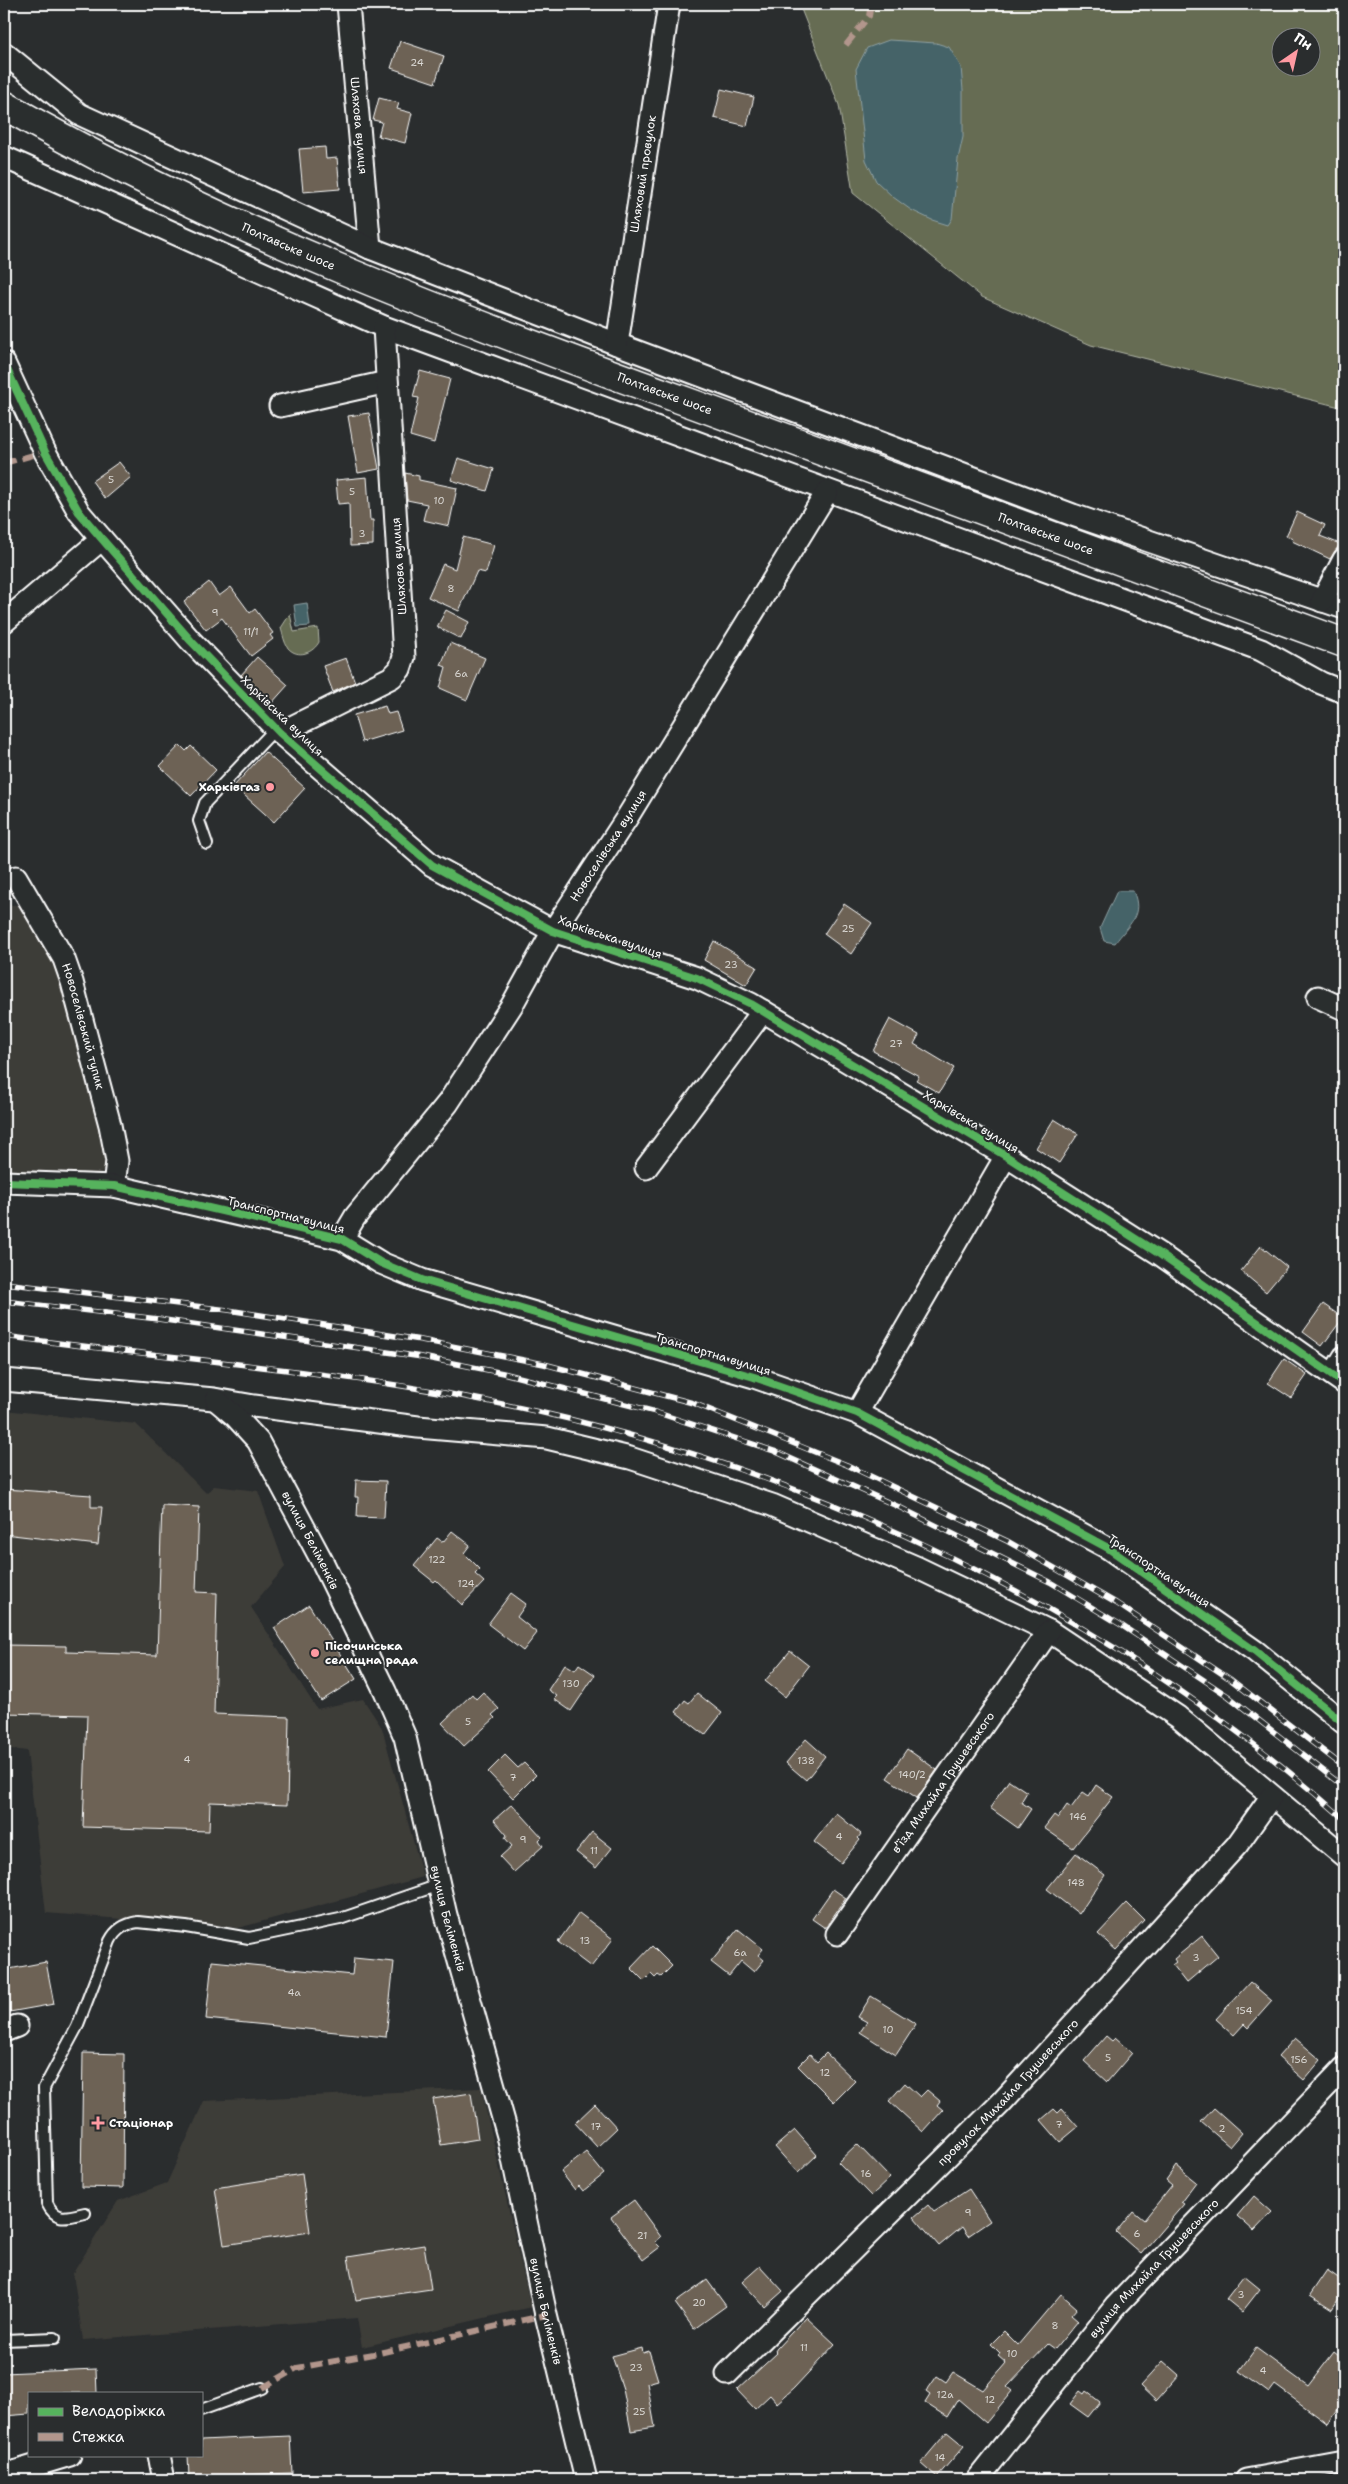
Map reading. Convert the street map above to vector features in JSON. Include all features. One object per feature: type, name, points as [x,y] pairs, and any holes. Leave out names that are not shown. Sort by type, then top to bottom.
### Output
[{"type":"highway","name":"Полтавське шосе","points":[[4,105],[47,130],[203,209],[351,273],[491,330],[1344,643]]},
{"type":"street","name":"Шляхова вулиця","points":[[348,4],[370,248]]},
{"type":"street","name":"Шляховий провулок","points":[[617,344],[669,4]]},
{"type":"street","points":[[4,53],[79,114],[370,248],[617,344],[1073,515],[1344,608]]},
{"type":"street","points":[[4,157],[384,327],[827,492],[1261,650],[1321,684],[1344,692]]},
{"type":"street","name":"Шляхова вулиця","points":[[278,730],[392,677],[403,663],[405,651],[384,327]]},
{"type":"street","name":"Харківська вулиця","points":[[4,363],[45,452],[79,512],[102,540],[192,641],[278,730],[432,865],[553,931],[697,978],[764,1011],[1006,1156],[1340,1372]]},
{"type":"street","points":[[280,406],[387,382]]},
{"type":"street","name":"Новоселівська вулиця","points":[[342,1239],[355,1217],[448,1103],[512,1005],[553,931],[628,816],[827,492]]},
{"type":"street","points":[[4,622],[102,540]]},
{"type":"street","points":[[1322,601],[1344,560]]},
{"type":"street","name":"Новоселівський тупик","points":[[16,877],[64,959],[72,982],[110,1125],[117,1161],[114,1186]]},
{"type":"street","points":[[1318,997],[1344,1009]]},
{"type":"street","points":[[646,1168],[764,1011]]},
{"type":"street","points":[[857,1413],[1006,1156]]},
{"type":"street","name":"Транспортна вулиця","points":[[4,1182],[114,1186],[342,1239],[381,1263],[422,1280],[754,1377],[857,1413],[1108,1548],[1255,1651],[1344,1723]]},
{"type":"street","points":[[4,1380],[214,1399],[418,1427],[546,1438],[630,1458],[772,1505],[918,1568],[1048,1631],[1178,1717],[1271,1797],[1344,1856]]},
{"type":"street","name":"вулиця Беліменків","points":[[214,1399],[236,1416],[258,1441],[322,1561],[385,1691],[405,1737],[439,1885],[508,2136],[546,2315],[586,2480]]},
{"type":"street","name":"в’їзд Михайла Грушевського","points":[[837,1934],[1048,1631]]},
{"type":"street","name":"провулок Михайла Грушевського","points":[[728,2374],[1001,2103],[1237,1844],[1271,1797]]},
{"type":"street","name":"вулиця Михайла Грушевського","points":[[977,2480],[1115,2307],[1344,2068]]},
{"type":"street","points":[[4,2475],[67,2456]]},
{"type":"street","points":[[159,2456],[164,2480]]},
{"type":"street","points":[[1246,2480],[1344,2462]]},
{"type":"lane","points":[[207,844],[199,821],[205,803],[278,730]]},
{"type":"lane","points":[[85,2213],[59,2217],[52,2213],[47,2203],[44,2088],[77,2027],[110,1941],[118,1929],[138,1922],[186,1927],[249,1938],[340,1918],[439,1885]]},
{"type":"lane","points":[[4,2340],[55,2338]]},
{"type":"lane","points":[[202,2410],[262,2388]]},
{"type":"shaded area","points":[[22,904],[43,930],[86,1057],[110,1162],[99,1176],[4,1171],[4,906]]},
{"type":"shaded area","points":[[4,1410],[136,1424],[206,1493],[214,1486],[258,1491],[285,1567],[251,1607],[317,1709],[363,1699],[382,1728],[423,1877],[238,1928],[46,1913],[27,1751],[4,1748]]},
{"type":"shaded area","points":[[481,2088],[531,2307],[362,2347],[357,2318],[83,2340],[73,2273],[118,2201],[167,2183],[204,2101]]},
{"type":"green space","points":[[799,4],[1344,4],[1344,408],[1091,345],[982,297],[853,193],[839,105]]},
{"type":"green space","points":[[290,614],[294,632],[318,628],[319,642],[309,652],[296,653],[287,646],[281,628]]},
{"type":"water","points":[[889,40],[936,43],[949,47],[961,67],[963,137],[958,159],[952,219],[948,225],[911,210],[893,197],[876,181],[866,160],[856,69],[867,48]]},
{"type":"water","points":[[307,603],[310,626],[297,627],[294,605]]},
{"type":"water","points":[[1117,891],[1133,891],[1137,907],[1130,925],[1115,943],[1104,941],[1100,928]]},
{"type":"building","points":[[400,41],[444,56],[435,83],[391,68]]},
{"type":"building","points":[[721,89],[754,97],[747,126],[714,118]]},
{"type":"building","points":[[379,98],[399,103],[397,109],[412,113],[405,143],[378,136],[382,122],[373,120]]},
{"type":"building","points":[[325,147],[326,159],[337,158],[340,189],[303,192],[299,149]]},
{"type":"building","points":[[420,371],[450,379],[434,443],[410,436],[419,398],[413,397]]},
{"type":"building","points":[[369,413],[379,469],[358,473],[348,416]]},
{"type":"building","points":[[458,458],[494,469],[487,491],[451,480]]},
{"type":"building","points":[[119,462],[131,477],[105,499],[92,481]]},
{"type":"building","points":[[405,473],[419,476],[419,480],[457,488],[449,526],[423,520],[427,504],[407,500]]},
{"type":"building","points":[[367,477],[370,520],[373,520],[373,545],[350,546],[349,503],[338,504],[336,480]]},
{"type":"building","points":[[1297,512],[1325,525],[1320,536],[1340,544],[1330,559],[1292,541],[1293,539],[1286,536]]},
{"type":"building","points":[[463,537],[494,545],[486,573],[477,571],[459,611],[428,597],[443,564],[455,569]]},
{"type":"building","points":[[209,582],[219,596],[231,587],[250,613],[255,609],[273,633],[270,635],[273,639],[251,656],[222,618],[206,630],[184,602]]},
{"type":"building","points":[[446,610],[469,622],[461,639],[437,627]]},
{"type":"building","points":[[450,643],[485,658],[467,700],[440,688],[446,667],[441,665]]},
{"type":"building","points":[[257,657],[288,685],[271,704],[241,675]]},
{"type":"building","points":[[346,658],[355,682],[333,692],[323,666]]},
{"type":"building","points":[[385,706],[388,714],[396,712],[402,730],[362,742],[354,715]]},
{"type":"building","points":[[180,745],[186,751],[191,746],[216,770],[191,796],[160,766]]},
{"type":"building","name":"Харківгаз","points":[[265,752],[305,788],[274,822],[234,786]]},
{"type":"building","points":[[844,904],[872,923],[851,954],[824,934]]},
{"type":"building","points":[[714,941],[757,967],[746,985],[704,960]]},
{"type":"building","points":[[890,1019],[919,1035],[914,1044],[954,1068],[939,1093],[916,1080],[919,1076],[873,1051]]},
{"type":"building","points":[[1054,1119],[1078,1134],[1059,1163],[1036,1148]]},
{"type":"building","points":[[1261,1246],[1287,1267],[1266,1292],[1241,1271]]},
{"type":"building","points":[[1323,1304],[1343,1318],[1322,1346],[1303,1332]]},
{"type":"building","points":[[1284,1359],[1307,1375],[1291,1398],[1268,1383]]},
{"type":"building","points":[[356,1480],[386,1481],[384,1518],[357,1517],[358,1497],[355,1497]]},
{"type":"building","points":[[4,1489],[91,1495],[91,1507],[102,1507],[98,1545],[4,1534]]},
{"type":"building","points":[[162,1505],[199,1507],[196,1592],[217,1593],[214,1714],[289,1717],[287,1805],[210,1802],[209,1831],[83,1827],[87,1715],[4,1713],[4,1645],[66,1646],[66,1652],[157,1655]]},
{"type":"building","points":[[452,1531],[470,1545],[464,1553],[480,1569],[475,1574],[484,1582],[462,1605],[436,1580],[434,1582],[414,1566],[437,1538],[443,1542]]},
{"type":"building","points":[[511,1593],[526,1604],[517,1617],[537,1633],[523,1651],[488,1624]]},
{"type":"building","name":"Пісочинська селищна рада","points":[[309,1605],[356,1679],[321,1701],[274,1628]]},
{"type":"building","points":[[790,1651],[809,1666],[785,1697],[765,1681]]},
{"type":"building","points":[[565,1664],[575,1670],[579,1664],[595,1675],[571,1711],[554,1699],[557,1696],[548,1690]]},
{"type":"building","points":[[483,1692],[499,1709],[492,1715],[495,1718],[464,1746],[442,1723],[472,1694],[476,1699]]},
{"type":"building","points":[[697,1693],[722,1713],[705,1735],[676,1712],[685,1700],[689,1703]]},
{"type":"building","points":[[806,1739],[825,1756],[806,1780],[786,1763]]},
{"type":"building","points":[[907,1749],[937,1770],[917,1798],[887,1778]]},
{"type":"building","points":[[505,1755],[518,1768],[524,1763],[536,1775],[513,1798],[488,1772]]},
{"type":"building","points":[[1009,1780],[1027,1792],[1021,1802],[1031,1809],[1018,1828],[990,1808]]},
{"type":"building","points":[[1096,1785],[1113,1797],[1073,1848],[1044,1828],[1054,1815],[1058,1818],[1067,1805],[1071,1808],[1083,1792],[1089,1796]]},
{"type":"building","points":[[512,1804],[542,1837],[539,1840],[543,1846],[514,1872],[500,1857],[512,1846],[505,1838],[507,1835],[494,1820]]},
{"type":"building","points":[[836,1813],[861,1834],[858,1838],[860,1840],[841,1863],[814,1842]]},
{"type":"building","points":[[592,1832],[612,1848],[596,1868],[576,1852]]},
{"type":"building","points":[[1076,1853],[1105,1875],[1079,1914],[1047,1889]]},
{"type":"building","points":[[833,1889],[846,1898],[825,1928],[812,1919]]},
{"type":"building","points":[[1127,1903],[1144,1920],[1116,1950],[1098,1934]]},
{"type":"building","points":[[579,1913],[613,1939],[591,1967],[558,1942]]},
{"type":"building","points":[[738,1929],[763,1949],[758,1955],[764,1960],[754,1972],[741,1961],[729,1976],[711,1962]]},
{"type":"building","points":[[1202,1936],[1218,1956],[1186,1983],[1172,1965],[1176,1962],[1174,1959]]},
{"type":"building","points":[[652,1946],[672,1966],[661,1977],[658,1975],[655,1978],[651,1974],[644,1981],[631,1968]]},
{"type":"building","points":[[354,1958],[394,1962],[386,2037],[206,2019],[212,1961],[352,1975]]},
{"type":"building","points":[[46,1962],[54,2004],[4,2013],[4,1970]]},
{"type":"building","points":[[1250,1982],[1272,2001],[1248,2028],[1244,2024],[1234,2035],[1216,2019]]},
{"type":"building","points":[[871,1996],[916,2024],[896,2055],[860,2032],[867,2022],[858,2017]]},
{"type":"building","points":[[1106,2036],[1112,2041],[1115,2038],[1132,2053],[1107,2082],[1084,2061]]},
{"type":"building","points":[[1295,2038],[1321,2060],[1304,2080],[1278,2057]]},
{"type":"building","points":[[83,2053],[124,2054],[123,2188],[81,2187]]},
{"type":"building","points":[[826,2053],[855,2081],[834,2102],[798,2066],[810,2054],[817,2062]]},
{"type":"building","points":[[905,2083],[920,2097],[927,2090],[940,2101],[937,2105],[943,2110],[923,2132],[889,2101]]},
{"type":"building","points":[[471,2093],[478,2139],[441,2145],[433,2099]]},
{"type":"building","points":[[595,2104],[617,2128],[597,2147],[575,2123]]},
{"type":"building","points":[[1214,2108],[1242,2133],[1230,2147],[1201,2122]]},
{"type":"building","points":[[1054,2109],[1058,2113],[1062,2109],[1078,2127],[1060,2142],[1041,2120]]},
{"type":"building","points":[[795,2130],[817,2155],[798,2173],[775,2147]]},
{"type":"building","points":[[857,2144],[890,2178],[871,2196],[838,2162]]},
{"type":"building","points":[[586,2152],[604,2174],[583,2191],[579,2186],[575,2190],[561,2172]]},
{"type":"building","points":[[1176,2166],[1196,2182],[1181,2202],[1184,2204],[1141,2254],[1116,2232],[1133,2211],[1144,2220],[1172,2185],[1166,2180]]},
{"type":"building","points":[[302,2174],[310,2232],[224,2245],[215,2188]]},
{"type":"building","points":[[969,2189],[990,2221],[968,2236],[962,2227],[939,2246],[914,2217],[928,2205],[934,2212]]},
{"type":"building","points":[[1254,2196],[1272,2212],[1254,2231],[1237,2216]]},
{"type":"building","points":[[634,2200],[661,2237],[655,2242],[660,2247],[643,2260],[611,2217]]},
{"type":"building","points":[[424,2245],[431,2289],[356,2300],[348,2257]]},
{"type":"building","points":[[760,2266],[783,2291],[765,2307],[742,2282]]},
{"type":"building","points":[[1327,2270],[1344,2282],[1344,2291],[1332,2309],[1310,2295]]},
{"type":"building","points":[[1244,2276],[1260,2289],[1242,2312],[1226,2299]]},
{"type":"building","points":[[707,2280],[726,2306],[694,2329],[675,2303]]},
{"type":"building","points":[[1061,2294],[1077,2308],[1071,2315],[1078,2321],[1055,2349],[1048,2344],[1007,2387],[1012,2391],[986,2423],[958,2399],[947,2417],[925,2403],[930,2395],[926,2392],[937,2376],[946,2382],[953,2372],[983,2390],[1006,2363],[998,2356],[1000,2353],[991,2344],[1004,2331],[1018,2345]]},
{"type":"building","points":[[806,2317],[835,2344],[794,2388],[777,2403],[770,2395],[755,2409],[737,2390],[777,2353],[775,2351],[777,2348]]},
{"type":"building","points":[[642,2348],[643,2353],[649,2351],[658,2380],[647,2383],[655,2427],[631,2431],[623,2389],[612,2356]]},
{"type":"building","points":[[1256,2348],[1308,2386],[1334,2352],[1344,2360],[1344,2402],[1328,2424],[1275,2385],[1269,2393],[1239,2371]]},
{"type":"building","points":[[1163,2361],[1179,2375],[1156,2401],[1140,2386]]},
{"type":"building","points":[[96,2369],[97,2392],[28,2392],[28,2414],[4,2416],[4,2373]]},
{"type":"building","points":[[1080,2391],[1084,2394],[1086,2391],[1100,2402],[1088,2417],[1070,2404]]},
{"type":"building","points":[[947,2432],[964,2446],[937,2477],[921,2463]]},
{"type":"building","points":[[290,2436],[292,2473],[189,2477],[188,2456],[202,2456],[202,2440]]},
{"type":"railway","points":[[4,1283],[228,1310],[421,1340],[544,1364],[693,1403],[847,1465],[1007,1541],[1116,1603],[1230,1679],[1344,1767]]},
{"type":"railway","points":[[4,1301],[158,1319],[422,1357],[503,1373],[652,1411],[774,1451],[899,1507],[1050,1582],[1121,1625],[1228,1696],[1344,1787]]},
{"type":"railway","points":[[4,1336],[316,1374],[440,1392],[502,1404],[616,1431],[730,1466],[841,1508],[950,1557],[1056,1613],[1157,1675],[1253,1744],[1344,1819]]},
{"type":"marked path","points":[[846,45],[869,16],[871,4]]},
{"type":"marked path","points":[[4,463],[45,452]]},
{"type":"marked path","points":[[262,2388],[297,2368],[379,2353],[546,2315]]},
{"type":"cycle path","points":[[4,363],[45,452],[79,512],[102,539],[191,641],[280,733],[432,865],[553,931],[697,978],[751,1004],[1006,1156],[1161,1255],[1344,1383]]},
{"type":"cycle path","points":[[4,1182],[114,1186],[342,1239],[381,1263],[422,1280],[754,1377],[857,1413],[1108,1548],[1255,1651],[1344,1723]]},
{"type":"place","name":"Харківгаз","points":[[270,787]]},
{"type":"place","name":"Пісочинська селищна рада","points":[[315,1653]]},
{"type":"place","name":"Стаціонар","points":[[98,2123]]}]
